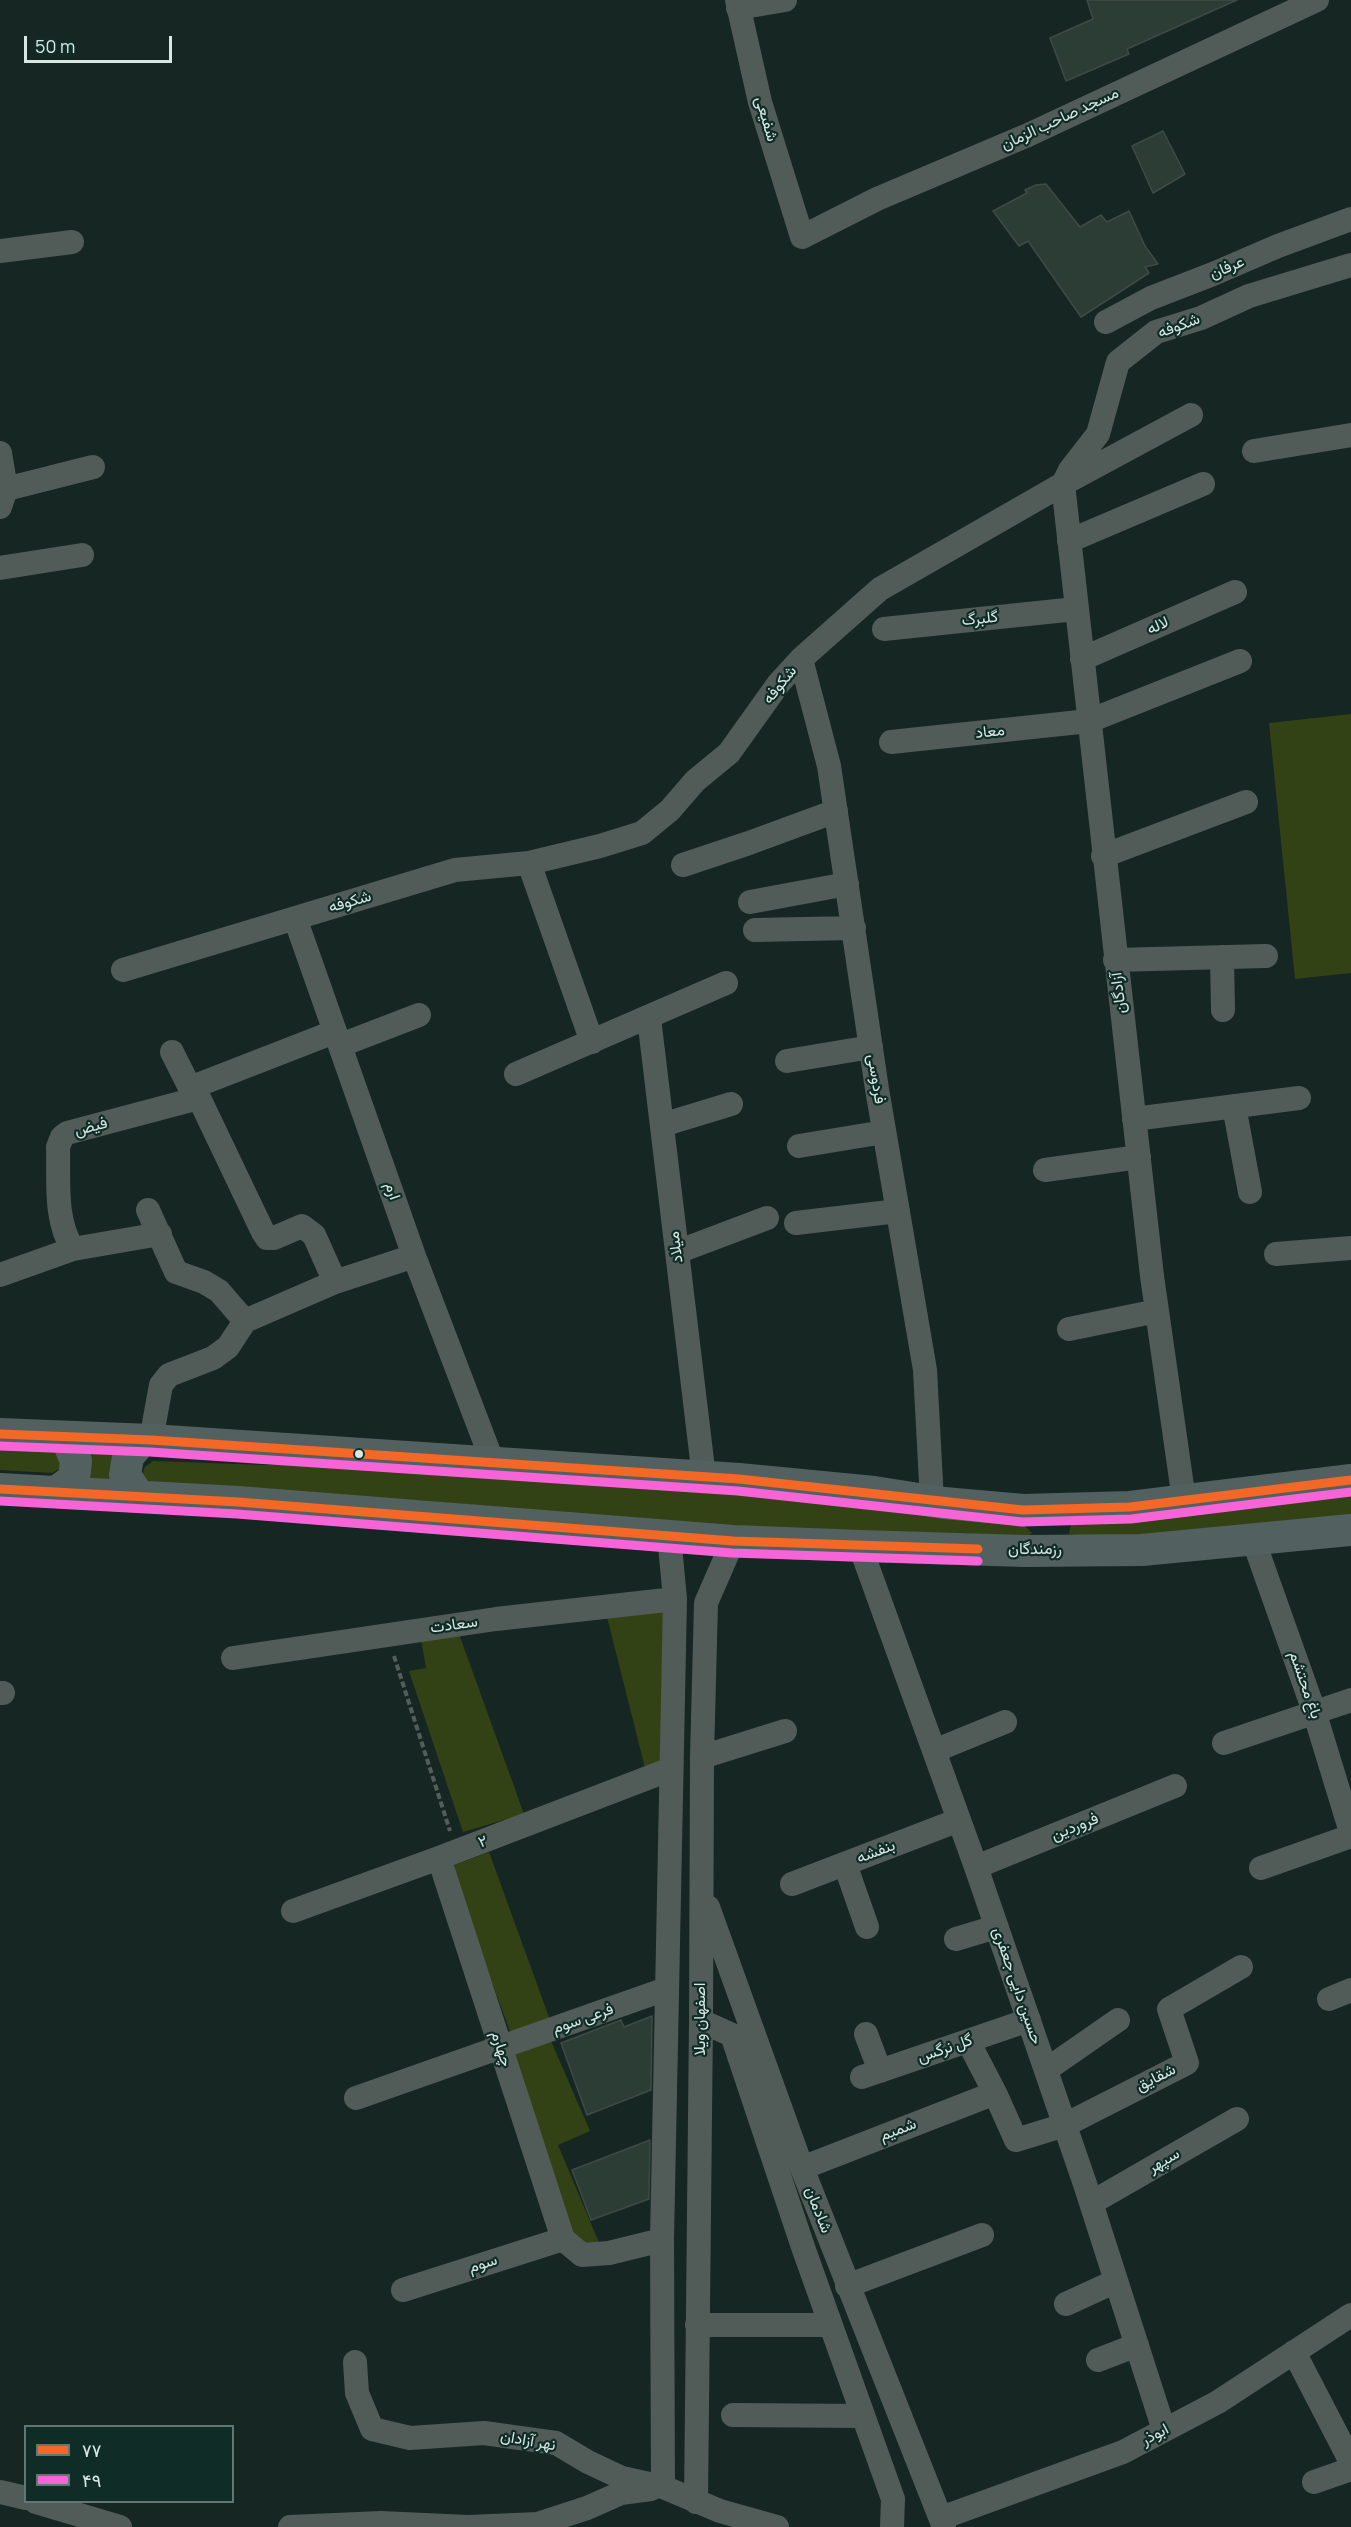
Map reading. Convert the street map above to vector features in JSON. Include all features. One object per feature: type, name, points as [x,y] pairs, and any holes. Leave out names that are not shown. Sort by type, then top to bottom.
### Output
[{"type":"main road","points":[[0,1434],[146,1441],[704,1477],[874,1492],[932,1501],[1023,1510],[1130,1507],[1351,1480]]},
{"type":"main road","points":[[56,1492],[74,1479],[76,1461],[66,1437]]},
{"type":"main road","points":[[139,1497],[125,1475],[128,1457],[146,1441]]},
{"type":"main road","name":"رزمندگان","points":[[0,1489],[139,1497],[733,1541],[860,1546],[1025,1551],[1142,1550],[1351,1530]]},
{"type":"street","points":[[737,4],[785,0]]},
{"type":"street","name":"مسجد صاحب الزمان","points":[[802,237],[877,199],[1028,135],[1317,0]]},
{"type":"street","name":"شفیعی","points":[[737,4],[760,102],[802,237]]},
{"type":"street","name":"عرفان","points":[[1106,322],[1151,298],[1351,219]]},
{"type":"street","points":[[0,251],[72,242]]},
{"type":"street","name":"شکوفه","points":[[123,970],[455,870],[529,863],[642,833],[670,810],[695,781],[729,753],[779,683],[801,659],[880,589],[1063,484],[1070,470],[1098,434],[1118,362],[1156,332],[1202,318],[1249,296],[1351,265]]},
{"type":"street","points":[[1063,484],[1191,415]]},
{"type":"street","points":[[1254,451],[1351,435]]},
{"type":"street","points":[[0,453],[3,498],[93,466]]},
{"type":"street","name":"آزادگان","points":[[1063,484],[1138,1158],[1184,1500]]},
{"type":"street","points":[[1069,541],[1203,484]]},
{"type":"street","points":[[0,568],[82,555]]},
{"type":"street","name":"لاله","points":[[1082,659],[1235,592]]},
{"type":"street","name":"گلبرگ","points":[[884,629],[1076,609]]},
{"type":"street","name":"فردوسی","points":[[801,659],[829,766],[884,1132],[925,1370],[932,1501]]},
{"type":"street","name":"معاد","points":[[891,742],[1089,721],[1240,661]]},
{"type":"street","points":[[1103,856],[1246,802]]},
{"type":"street","points":[[683,865],[836,811]]},
{"type":"street","points":[[529,863],[592,1042]]},
{"type":"street","points":[[750,902],[847,884]]},
{"type":"street","name":"ارم","points":[[295,918],[414,1256],[493,1463]]},
{"type":"street","points":[[755,930],[854,928]]},
{"type":"street","points":[[1221,957],[1223,1010]]},
{"type":"street","points":[[1115,960],[1266,957]]},
{"type":"street","points":[[516,1074],[726,983]]},
{"type":"street","points":[[194,1093],[337,1039],[419,1015]]},
{"type":"street","name":"میلاد","points":[[649,1018],[704,1477]]},
{"type":"street","points":[[788,1061],[871,1047]]},
{"type":"street","points":[[172,1052],[267,1238],[274,1238],[302,1226],[308,1229],[314,1235],[335,1282]]},
{"type":"street","name":"فیض","points":[[73,1249],[64,1236],[60,1212],[58,1147],[62,1137],[67,1133],[194,1093]]},
{"type":"street","points":[[1134,1119],[1299,1098]]},
{"type":"street","points":[[662,1125],[731,1104]]},
{"type":"street","points":[[1234,1106],[1250,1192]]},
{"type":"street","points":[[800,1146],[884,1132]]},
{"type":"street","points":[[1046,1170],[1138,1158]]},
{"type":"street","points":[[148,1210],[176,1272],[204,1282],[219,1291],[245,1321]]},
{"type":"street","points":[[796,1223],[898,1211]]},
{"type":"street","points":[[677,1252],[767,1218]]},
{"type":"street","points":[[0,1275],[73,1249],[160,1234]]},
{"type":"street","points":[[1276,1254],[1351,1248]]},
{"type":"street","points":[[146,1441],[161,1385],[169,1375],[213,1358],[228,1347],[245,1321],[335,1282],[414,1256]]},
{"type":"street","points":[[1069,1329],[1157,1311]]},
{"type":"street","points":[[290,2527],[366,2525],[468,2527],[538,2524],[587,2508],[621,2493],[663,2487],[662,2240],[675,1599],[669,1535]]},
{"type":"street","name":"باغ محتشم","points":[[1253,1539],[1314,1711],[1351,1834]]},
{"type":"street","name":"اصفهان ویلا","points":[[696,2502],[702,1757],[706,1603],[733,1541]]},
{"type":"street","name":"حسین دایی جعفری","points":[[860,1546],[1029,2020],[1164,2430]]},
{"type":"street","name":"سعادت","points":[[233,1658],[496,1619],[675,1599]]},
{"type":"street","points":[[1224,1743],[1351,1700]]},
{"type":"street","points":[[934,1750],[1005,1722]]},
{"type":"street","points":[[702,1757],[785,1731]]},
{"type":"street","name":"۲","points":[[293,1911],[448,1855],[671,1769]]},
{"type":"street","name":"فروردین","points":[[976,1867],[1175,1786]]},
{"type":"street","name":"بنفشه","points":[[792,1884],[959,1820]]},
{"type":"street","points":[[1261,1868],[1351,1834]]},
{"type":"street","name":"چهارم","points":[[448,1855],[501,2048],[563,2239]]},
{"type":"street","points":[[845,1864],[867,1927]]},
{"type":"street","name":"شادمان","points":[[702,1890],[802,2168],[942,2522]]},
{"type":"street","points":[[956,1939],[996,1927]]},
{"type":"street","name":"شقایق","points":[[1065,2125],[1187,2063],[1169,2009],[1241,1967]]},
{"type":"street","name":"فرعی سوم","points":[[356,2098],[666,1989]]},
{"type":"street","points":[[1329,1999],[1351,1990]]},
{"type":"street","name":"گل نرگس","points":[[866,2034],[871,2074],[1029,2020]]},
{"type":"street","points":[[1046,2070],[1118,2020]]},
{"type":"street","name":"شادمان","points":[[701,2021],[732,2035],[830,2325],[893,2499],[892,2527]]},
{"type":"street","points":[[968,2041],[1016,2140],[1065,2125]]},
{"type":"street","name":"شمیم","points":[[802,2168],[995,2093]]},
{"type":"street","name":"سپهر","points":[[1091,2203],[1237,2119]]},
{"type":"street","points":[[847,2286],[982,2235]]},
{"type":"street","points":[[563,2239],[582,2255],[609,2253],[662,2240]]},
{"type":"street","name":"سوم","points":[[403,2290],[563,2239]]},
{"type":"street","points":[[1066,2304],[1116,2281]]},
{"type":"street","name":"ابوذر","points":[[942,2522],[1123,2452],[1218,2402],[1351,2315]]},
{"type":"street","points":[[697,2325],[830,2325]]},
{"type":"street","points":[[1098,2360],[1137,2345]]},
{"type":"street","points":[[1294,2352],[1351,2462]]},
{"type":"street","name":"نهر آزادان","points":[[355,2362],[357,2393],[372,2429],[410,2438],[484,2433],[556,2443],[622,2478],[663,2487],[696,2502],[777,2527]]},
{"type":"street","points":[[733,2415],[863,2416]]},
{"type":"street","points":[[1314,2482],[1351,2469]]},
{"type":"street","points":[[0,2492],[24,2498]]},
{"type":"street","points":[[39,2503],[120,2527]]},
{"type":"path","points":[[388,1635],[448,1855]]},
{"type":"green space","points":[[1351,714],[1351,973],[1295,979],[1269,723]]},
{"type":"green space","points":[[0,1445],[52,1449],[60,1458],[61,1468],[52,1473],[0,1470]]},
{"type":"green space","points":[[84,1448],[128,1449],[127,1488],[77,1486]]},
{"type":"green space","points":[[153,1461],[351,1465],[899,1506],[1024,1525],[1032,1533],[1025,1538],[964,1533],[777,1531],[416,1500],[148,1484],[141,1478],[145,1467]]},
{"type":"green space","points":[[1351,1493],[1351,1522],[1093,1538],[1069,1534],[1071,1524]]},
{"type":"green space","points":[[665,1610],[663,1762],[645,1768],[607,1617]]},
{"type":"green space","points":[[459,1634],[524,1814],[463,1832],[409,1671],[426,1668],[421,1639]]},
{"type":"green space","points":[[489,1852],[550,2020],[511,2034],[450,1867]]},
{"type":"green space","points":[[551,2041],[590,2131],[558,2145],[600,2245],[585,2247],[570,2232],[515,2053]]},
{"type":"building","points":[[1087,0],[1237,0],[1127,49],[1129,54],[1066,81],[1050,38],[1093,19]]},
{"type":"building","points":[[1163,131],[1185,174],[1153,193],[1132,146]]},
{"type":"building","points":[[1046,184],[1080,227],[1101,215],[1107,222],[1129,211],[1145,246],[1158,264],[1145,267],[1149,273],[1081,317],[1028,241],[1019,246],[993,211],[1027,193],[1025,190]]},
{"type":"building","points":[[652,2016],[651,2090],[587,2115],[561,2043],[621,2020],[624,2027]]},
{"type":"building","points":[[650,2140],[649,2199],[591,2220],[572,2170]]},
{"type":"transit line","name":"۷۷","points":[[0,1434],[151,1440],[739,1479],[1023,1510],[1130,1507],[1351,1480]]},
{"type":"transit line","name":"۴۹","points":[[0,1446],[150,1452],[738,1491],[1022,1522],[1131,1519],[1351,1492]]},
{"type":"transit line","name":"۷۷","points":[[0,1489],[238,1502],[733,1541],[978,1549]]},
{"type":"transit line","name":"۴۹","points":[[0,1501],[237,1514],[732,1553],[978,1561]]}]
